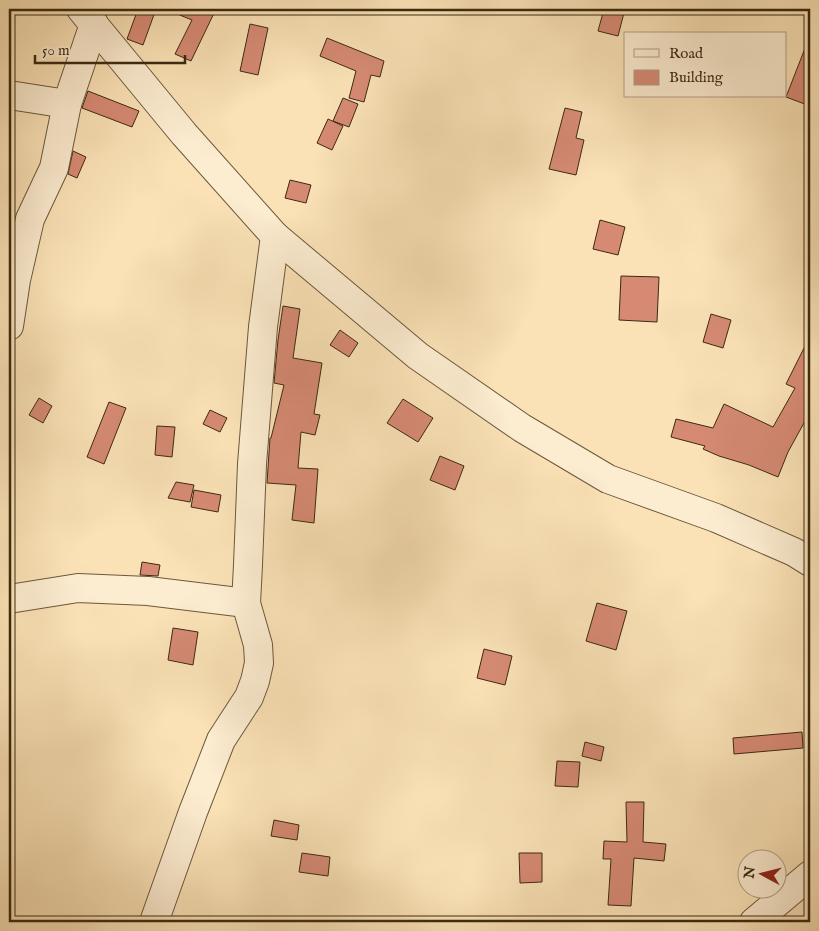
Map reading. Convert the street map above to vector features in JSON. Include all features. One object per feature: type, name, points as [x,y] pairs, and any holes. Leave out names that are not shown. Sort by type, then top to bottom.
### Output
[{"type":"street","points":[[9,326],[16,280],[20,216],[54,168],[87,16]]},
{"type":"street","points":[[87,16],[178,127],[275,236],[418,356],[522,428],[608,479],[716,518],[794,552],[810,562]]},
{"type":"street","points":[[9,96],[67,104]]},
{"type":"street","points":[[154,922],[193,812],[222,740],[249,697],[259,663],[258,645],[246,603],[252,454],[263,327],[275,236]]},
{"type":"street","points":[[9,599],[78,588],[148,592],[246,603]]},
{"type":"street","points":[[754,922],[810,875]]},
{"type":"building","points":[[138,9],[156,9],[143,45],[127,39]]},
{"type":"building","points":[[165,9],[216,9],[191,61],[175,54],[192,20]]},
{"type":"building","points":[[604,9],[625,9],[618,36],[598,31]]},
{"type":"building","points":[[250,24],[268,28],[258,75],[240,71]]},
{"type":"building","points":[[327,38],[384,61],[380,77],[371,75],[364,102],[349,98],[356,71],[320,56]]},
{"type":"building","points":[[810,38],[810,106],[786,97]]},
{"type":"building","points":[[88,91],[139,111],[132,127],[82,108]]},
{"type":"building","points":[[343,98],[358,104],[349,127],[333,121]]},
{"type":"building","points":[[565,108],[582,112],[576,138],[584,140],[576,175],[549,169]]},
{"type":"building","points":[[328,119],[343,126],[332,150],[317,143]]},
{"type":"building","points":[[73,151],[86,157],[77,178],[68,174]]},
{"type":"building","points":[[290,180],[311,185],[306,203],[285,198]]},
{"type":"building","points":[[600,220],[625,227],[618,255],[593,249]]},
{"type":"building","points":[[621,276],[659,277],[657,322],[619,320]]},
{"type":"building","points":[[283,306],[300,309],[293,358],[322,363],[314,414],[320,415],[315,435],[301,432],[298,468],[318,469],[314,523],[292,520],[296,485],[267,483],[270,438],[284,385],[274,383]]},
{"type":"building","points":[[711,314],[731,320],[723,348],[703,342]]},
{"type":"building","points":[[340,330],[358,343],[349,357],[330,345]]},
{"type":"building","points":[[810,336],[810,412],[788,452],[778,477],[749,465],[719,456],[703,449],[705,446],[671,437],[676,419],[713,428],[724,404],[773,427],[795,388],[786,384]]},
{"type":"building","points":[[39,398],[52,406],[43,423],[29,415]]},
{"type":"building","points":[[403,399],[433,418],[418,442],[387,423]]},
{"type":"building","points":[[109,402],[126,408],[104,464],[87,457]]},
{"type":"building","points":[[210,410],[227,418],[220,432],[203,424]]},
{"type":"building","points":[[157,426],[175,427],[172,457],[155,455]]},
{"type":"building","points":[[440,456],[464,466],[455,490],[430,480]]},
{"type":"building","points":[[176,482],[194,485],[190,502],[168,498]]},
{"type":"building","points":[[194,490],[221,495],[218,512],[191,507]]},
{"type":"building","points":[[142,562],[160,565],[158,576],[140,575]]},
{"type":"building","points":[[597,603],[627,611],[616,650],[586,641]]},
{"type":"building","points":[[173,628],[198,632],[193,665],[168,660]]},
{"type":"building","points":[[484,649],[512,656],[505,685],[477,678]]},
{"type":"building","points":[[802,732],[803,748],[734,754],[733,738]]},
{"type":"building","points":[[585,742],[604,747],[601,761],[582,756]]},
{"type":"building","points":[[557,761],[580,762],[578,787],[555,786]]},
{"type":"building","points":[[626,802],[644,802],[643,842],[666,844],[664,861],[634,858],[631,906],[608,905],[611,859],[603,859],[604,841],[627,842]]},
{"type":"building","points":[[274,820],[299,825],[297,840],[271,836]]},
{"type":"building","points":[[302,853],[330,857],[328,876],[299,872]]},
{"type":"building","points":[[519,853],[542,853],[542,882],[520,883]]}]
